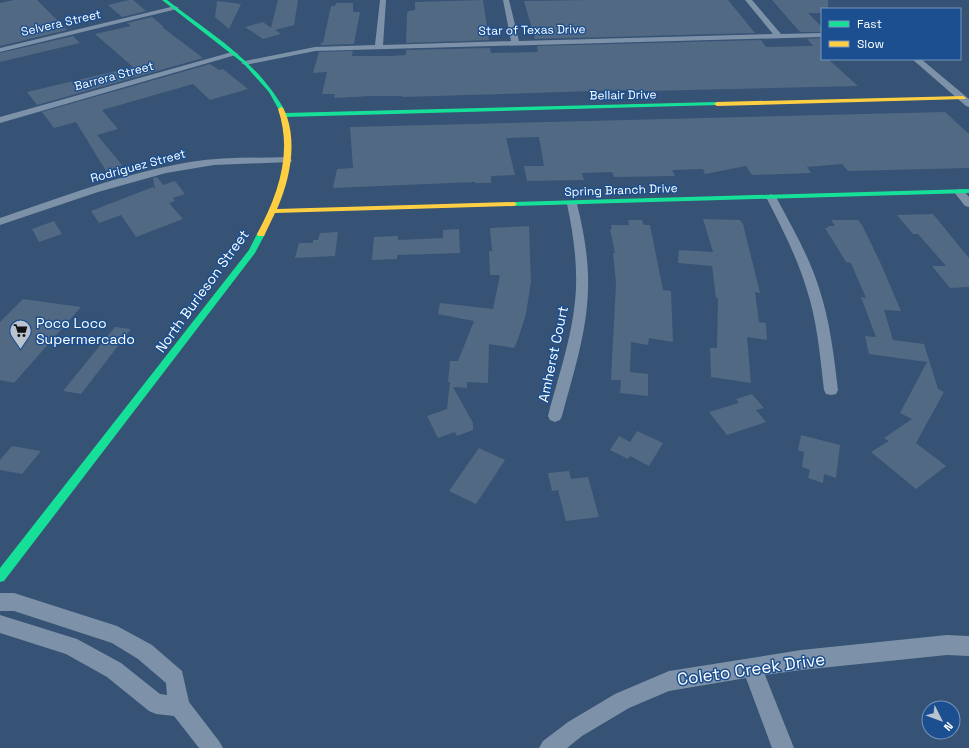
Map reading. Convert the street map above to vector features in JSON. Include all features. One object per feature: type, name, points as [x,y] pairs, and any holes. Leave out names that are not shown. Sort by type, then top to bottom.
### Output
[{"type":"street","name":"North Burleson Street","points":[[0,577],[252,251],[273,211],[287,160],[287,136],[284,115],[262,80],[245,63],[164,0]]},
{"type":"street","points":[[379,46],[383,0]]},
{"type":"street","points":[[506,0],[515,42]]},
{"type":"street","points":[[748,0],[779,36]]},
{"type":"street","name":"Selvera Street","points":[[0,50],[175,8]]},
{"type":"street","name":"Star of Texas Drive","points":[[245,63],[315,49],[821,34]]},
{"type":"street","name":"Barrera Street","points":[[0,120],[235,54]]},
{"type":"street","points":[[917,60],[966,101]]},
{"type":"street","name":"Bellair Drive","points":[[284,115],[966,101]]},
{"type":"street","name":"Rodriguez Street","points":[[0,222],[138,177],[168,169],[210,163],[287,160]]},
{"type":"street","points":[[964,192],[969,204]]},
{"type":"street","name":"Spring Branch Drive","points":[[273,211],[572,204],[964,192]]},
{"type":"street","points":[[771,197],[809,275],[828,356],[831,390]]},
{"type":"street","name":"Amherst Court","points":[[555,416],[577,328],[580,308],[582,265],[580,238],[572,204]]},
{"type":"street","points":[[0,602],[14,602],[117,636],[145,652],[175,678],[179,706],[212,748]]},
{"type":"street","points":[[0,624],[70,646],[114,670],[156,704],[179,706]]},
{"type":"street","name":"Coleto Creek Drive","points":[[550,748],[575,729],[622,702],[669,681],[801,660],[947,645],[969,646]]},
{"type":"street","points":[[752,668],[783,748]]},
{"type":"building","points":[[14,0],[37,0],[67,30],[0,46],[0,3]]},
{"type":"building","points":[[133,0],[146,11],[122,17],[108,5]]},
{"type":"building","points":[[278,0],[298,0],[294,25],[275,30],[281,34],[263,39],[245,27],[263,22],[271,28]]},
{"type":"building","points":[[483,0],[489,40],[406,43],[407,14],[408,11],[415,10],[415,2]]},
{"type":"building","points":[[728,0],[755,33],[535,39],[524,1]]},
{"type":"building","points":[[772,0],[828,0],[828,8],[821,8],[821,13],[808,13],[821,26],[821,32],[800,32]]},
{"type":"building","points":[[217,1],[241,4],[229,29],[215,17]]},
{"type":"building","points":[[336,3],[353,3],[353,12],[360,12],[354,44],[321,45],[321,42],[323,43],[331,6],[335,6]]},
{"type":"building","points":[[152,17],[164,27],[162,27],[203,58],[37,105],[27,92],[133,67],[95,34],[131,26],[127,23]]},
{"type":"building","points":[[73,36],[80,43],[0,62],[0,53]]},
{"type":"building","points":[[821,38],[821,60],[829,60],[858,86],[647,91],[627,90],[334,98],[335,94],[322,94],[327,72],[313,73],[319,52],[353,51],[352,56],[390,56],[406,55],[406,50],[490,48],[491,53],[538,52],[537,46],[761,40],[766,47],[813,46],[807,39]]},
{"type":"building","points":[[210,64],[219,70],[223,69],[248,89],[210,100],[193,84],[102,110],[118,129],[97,135],[122,165],[106,171],[76,122],[54,128],[42,112]]},
{"type":"building","points":[[945,112],[969,134],[969,168],[848,171],[842,164],[807,167],[811,173],[752,175],[746,166],[705,174],[703,169],[672,170],[675,176],[614,177],[612,172],[582,173],[584,180],[527,181],[524,166],[544,166],[539,137],[506,138],[515,175],[491,176],[491,183],[475,182],[333,188],[337,169],[353,168],[350,127]]},
{"type":"building","points":[[157,177],[163,185],[175,181],[185,194],[173,198],[175,201],[169,203],[183,219],[136,237],[121,215],[99,223],[91,211],[153,187],[155,189],[153,178]]},
{"type":"building","points":[[933,214],[969,258],[969,287],[950,288],[932,266],[946,266],[918,234],[913,234],[897,215]]},
{"type":"building","points":[[703,219],[740,220],[743,224],[760,293],[755,292],[759,322],[766,323],[767,340],[747,337],[751,383],[711,377],[710,348],[717,348],[718,298],[716,298],[712,266],[678,263],[679,250],[713,252]]},
{"type":"building","points":[[628,220],[642,220],[644,225],[650,225],[663,290],[671,291],[673,342],[649,338],[648,345],[631,342],[630,372],[648,374],[648,396],[620,393],[621,380],[611,380],[616,283],[613,253],[615,253],[610,229],[612,229],[611,225],[629,225]]},
{"type":"building","points":[[831,220],[858,220],[862,225],[901,311],[884,310],[893,340],[924,344],[938,389],[944,392],[916,443],[946,466],[916,489],[871,452],[889,441],[884,438],[912,419],[900,413],[927,362],[869,354],[865,336],[876,337],[861,297],[866,298],[851,263],[846,262],[825,228],[829,228],[827,226],[835,226]]},
{"type":"building","points":[[54,221],[62,234],[39,242],[32,229]]},
{"type":"building","points":[[529,226],[531,281],[526,314],[518,339],[514,348],[489,344],[488,383],[467,382],[467,388],[453,387],[473,423],[473,430],[457,436],[455,432],[438,438],[427,416],[447,409],[450,382],[448,382],[450,361],[458,361],[474,321],[438,314],[440,303],[493,309],[500,275],[490,275],[489,251],[492,251],[490,228]]},
{"type":"building","points":[[459,229],[460,253],[397,255],[397,259],[372,260],[374,237],[398,236],[398,240],[443,238],[443,230]]},
{"type":"building","points":[[338,232],[335,256],[295,258],[299,243],[313,243],[313,240],[318,240],[320,233]]},
{"type":"building","name":"Poco Loco Supermercado","points":[[23,299],[81,307],[14,383],[0,380],[0,322]]},
{"type":"building","points":[[115,327],[131,329],[81,394],[63,391]]},
{"type":"building","points":[[752,394],[764,408],[756,410],[766,422],[727,435],[709,412],[739,403],[736,399]]},
{"type":"building","points":[[637,431],[663,443],[649,466],[630,456],[628,459],[610,450],[619,436],[630,442]]},
{"type":"building","points":[[801,435],[840,445],[836,478],[824,474],[823,483],[808,478],[810,470],[802,467],[804,452],[798,450]]},
{"type":"building","points":[[12,446],[41,451],[22,474],[0,470],[0,460]]},
{"type":"building","points":[[479,448],[505,460],[476,504],[449,491]]},
{"type":"building","points":[[569,471],[571,479],[588,477],[599,517],[566,521],[558,490],[552,491],[548,473]]},
{"type":"traffic: fast","points":[[164,0],[213,36],[244,62],[259,76],[281,109]]},
{"type":"traffic: fast","points":[[284,115],[717,104]]},
{"type":"traffic: fast","points":[[514,204],[969,191]]},
{"type":"traffic: fast","points":[[0,577],[252,251],[261,234]]},
{"type":"traffic: slow","points":[[717,104],[963,98]]},
{"type":"traffic: slow","points":[[261,234],[275,206],[285,173],[288,156],[286,123],[281,109]]},
{"type":"traffic: slow","points":[[273,211],[514,204]]},
{"type":"place","name":"Poco Loco Supermercado","points":[[21,350]]}]
